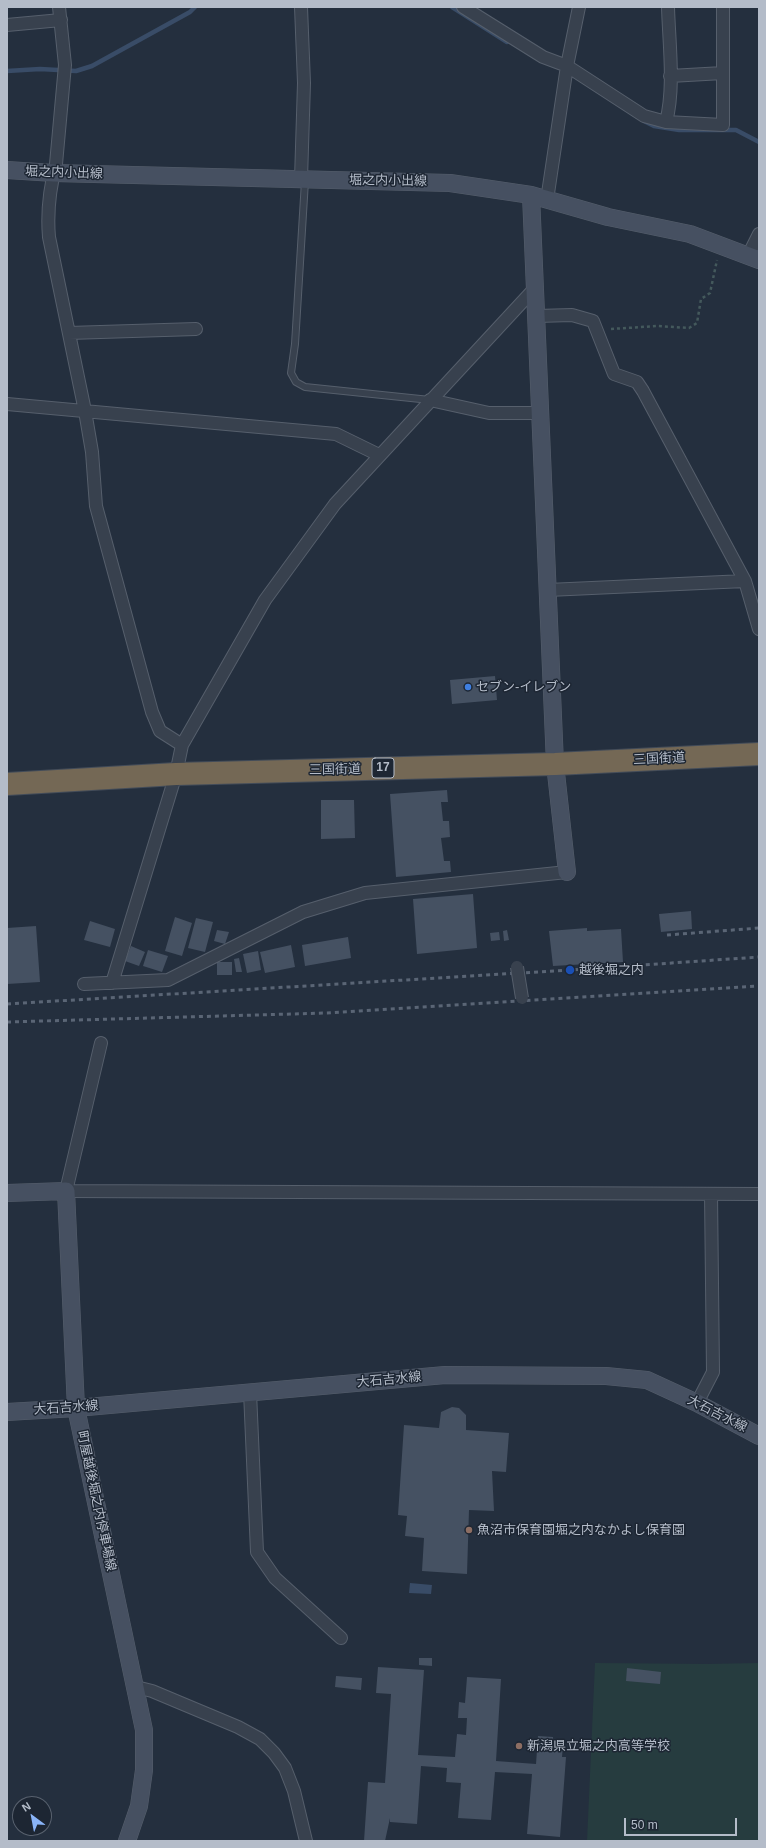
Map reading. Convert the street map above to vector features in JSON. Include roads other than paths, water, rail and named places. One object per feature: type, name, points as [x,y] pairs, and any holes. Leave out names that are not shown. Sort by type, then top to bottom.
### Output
[{"type":"highway","name":"三国街道","points":[[7,784],[176,774],[555,764],[759,754]]},
{"type":"main road","name":"堀之内小出線","points":[[7,170],[54,173],[450,183],[539,198],[608,217],[690,234],[753,258]]},
{"type":"main road","points":[[539,198],[536,287],[555,764],[567,872]]},
{"type":"main road","points":[[7,1193],[66,1191]]},
{"type":"main road","name":"町屋越後堀之内停車場線","points":[[66,1191],[76,1408],[144,1730],[144,1770],[139,1806],[127,1841]]},
{"type":"main road","name":"大石吉水線","points":[[7,1412],[76,1408],[445,1375],[606,1376],[647,1380],[697,1403],[759,1436]]},
{"type":"street","points":[[59,7],[65,70],[56,164],[48,222],[49,237],[92,452],[96,506],[152,712],[160,731],[182,745]]},
{"type":"street","points":[[301,7],[304,83],[303,179]]},
{"type":"street","points":[[462,7],[543,57],[567,66],[644,116],[666,122],[723,125],[723,7]]},
{"type":"street","points":[[539,198],[579,7]]},
{"type":"street","points":[[666,122],[668,114],[670,76],[668,7]]},
{"type":"street","points":[[7,24],[61,20]]},
{"type":"street","points":[[670,76],[723,73]]},
{"type":"street","points":[[753,258],[759,234]]},
{"type":"street","points":[[112,983],[176,774],[182,745],[265,600],[335,504],[536,287]]},
{"type":"street","points":[[537,316],[572,315],[594,321],[614,374],[637,382],[643,391],[745,581],[759,629]]},
{"type":"street","points":[[69,333],[196,329]]},
{"type":"street","points":[[430,400],[489,413],[542,413]]},
{"type":"street","points":[[7,404],[336,434],[379,456]]},
{"type":"street","points":[[548,590],[745,581]]},
{"type":"street","points":[[84,984],[168,980],[303,912],[365,894],[567,872]]},
{"type":"street","points":[[517,967],[522,998]]},
{"type":"street","points":[[101,1043],[66,1191],[759,1194]]},
{"type":"street","points":[[697,1403],[713,1372],[711,1194]]},
{"type":"street","points":[[250,1392],[257,1552],[275,1578],[341,1638]]},
{"type":"street","points":[[136,1687],[152,1691],[238,1727],[260,1739],[274,1753],[285,1768],[294,1791],[306,1841]]},
{"type":"lane","points":[[303,179],[295,344],[291,373],[296,382],[305,388],[430,400]]},
{"type":"water","points":[[410,1583],[432,1585],[431,1594],[409,1593]]},
{"type":"waterway","points":[[7,71],[40,69],[76,71],[92,66],[190,12],[195,7]]},
{"type":"waterway","points":[[452,7],[507,42]]},
{"type":"waterway","points":[[644,121],[654,126],[679,130],[736,130],[759,142]]},
{"type":"railway","points":[[667,935],[759,928]]},
{"type":"railway","points":[[7,1004],[759,957]]},
{"type":"railway","points":[[7,1022],[327,1013],[759,986]]},
{"type":"place","name":"セブン-イレブン","points":[[468,687]]},
{"type":"place","name":"越後堀之内","points":[[570,970]]},
{"type":"place","name":"魚沼市保育園堀之内なかよし保育園","points":[[469,1530]]},
{"type":"place","name":"新潟県立堀之内高等学校","points":[[519,1746]]}]
